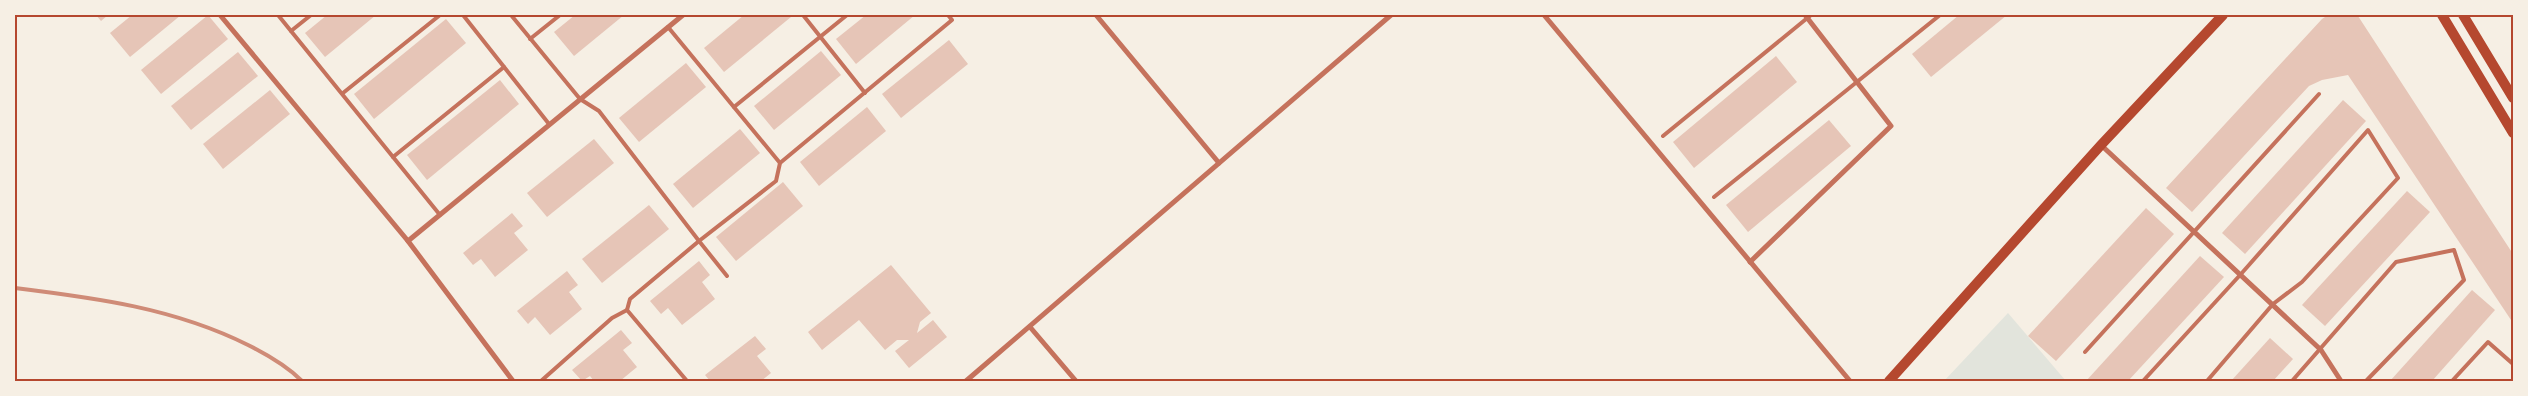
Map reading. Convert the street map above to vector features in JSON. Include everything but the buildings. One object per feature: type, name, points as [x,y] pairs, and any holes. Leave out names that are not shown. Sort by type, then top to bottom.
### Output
[{"type":"main road","points":[[1889,381],[2101,145],[2223,15]]},
{"type":"main road","points":[[2442,15],[2513,133]]},
{"type":"main road","points":[[2463,15],[2513,98]]},
{"type":"street","points":[[220,15],[408,241],[513,381]]},
{"type":"street","points":[[408,241],[683,15]]},
{"type":"street","points":[[1096,15],[1219,163]]},
{"type":"street","points":[[966,381],[1391,15]]},
{"type":"street","points":[[1544,15],[1850,381]]},
{"type":"street","points":[[1750,262],[1891,126],[1856,83],[1807,16]]},
{"type":"street","points":[[2101,145],[2321,350],[2340,381]]},
{"type":"street","points":[[1030,327],[1076,381]]},
{"type":"lane","points":[[278,15],[440,215]]},
{"type":"lane","points":[[291,31],[311,15]]},
{"type":"lane","points":[[343,93],[440,15]]},
{"type":"lane","points":[[463,15],[549,124]]},
{"type":"lane","points":[[511,15],[580,99],[599,111],[727,276]]},
{"type":"lane","points":[[530,39],[560,15]]},
{"type":"lane","points":[[673,15],[677,20]]},
{"type":"lane","points":[[803,15],[865,92]]},
{"type":"lane","points":[[734,107],[847,15]]},
{"type":"lane","points":[[542,381],[612,318],[627,310],[630,299],[699,241],[776,181],[780,163],[952,20],[948,15]]},
{"type":"lane","points":[[1714,197],[1940,15]]},
{"type":"lane","points":[[1662,136],[1807,16]]},
{"type":"lane","points":[[668,27],[780,163]]},
{"type":"lane","points":[[393,156],[504,67]]},
{"type":"lane","points":[[2085,352],[2319,94]]},
{"type":"lane","points":[[2143,381],[2241,274],[2368,130],[2398,178],[2302,282],[2273,304],[2207,381]]},
{"type":"lane","points":[[2292,381],[2396,262],[2454,250],[2464,280],[2366,381]]},
{"type":"lane","points":[[627,310],[687,381]]},
{"type":"lane","points":[[2452,381],[2488,342],[2513,364]]},
{"type":"shaded area","points":[[2008,313],[2066,381],[1944,381]]},
{"type":"railway","points":[[15,288],[134,306],[192,322],[220,332],[269,356],[302,381]]}]
